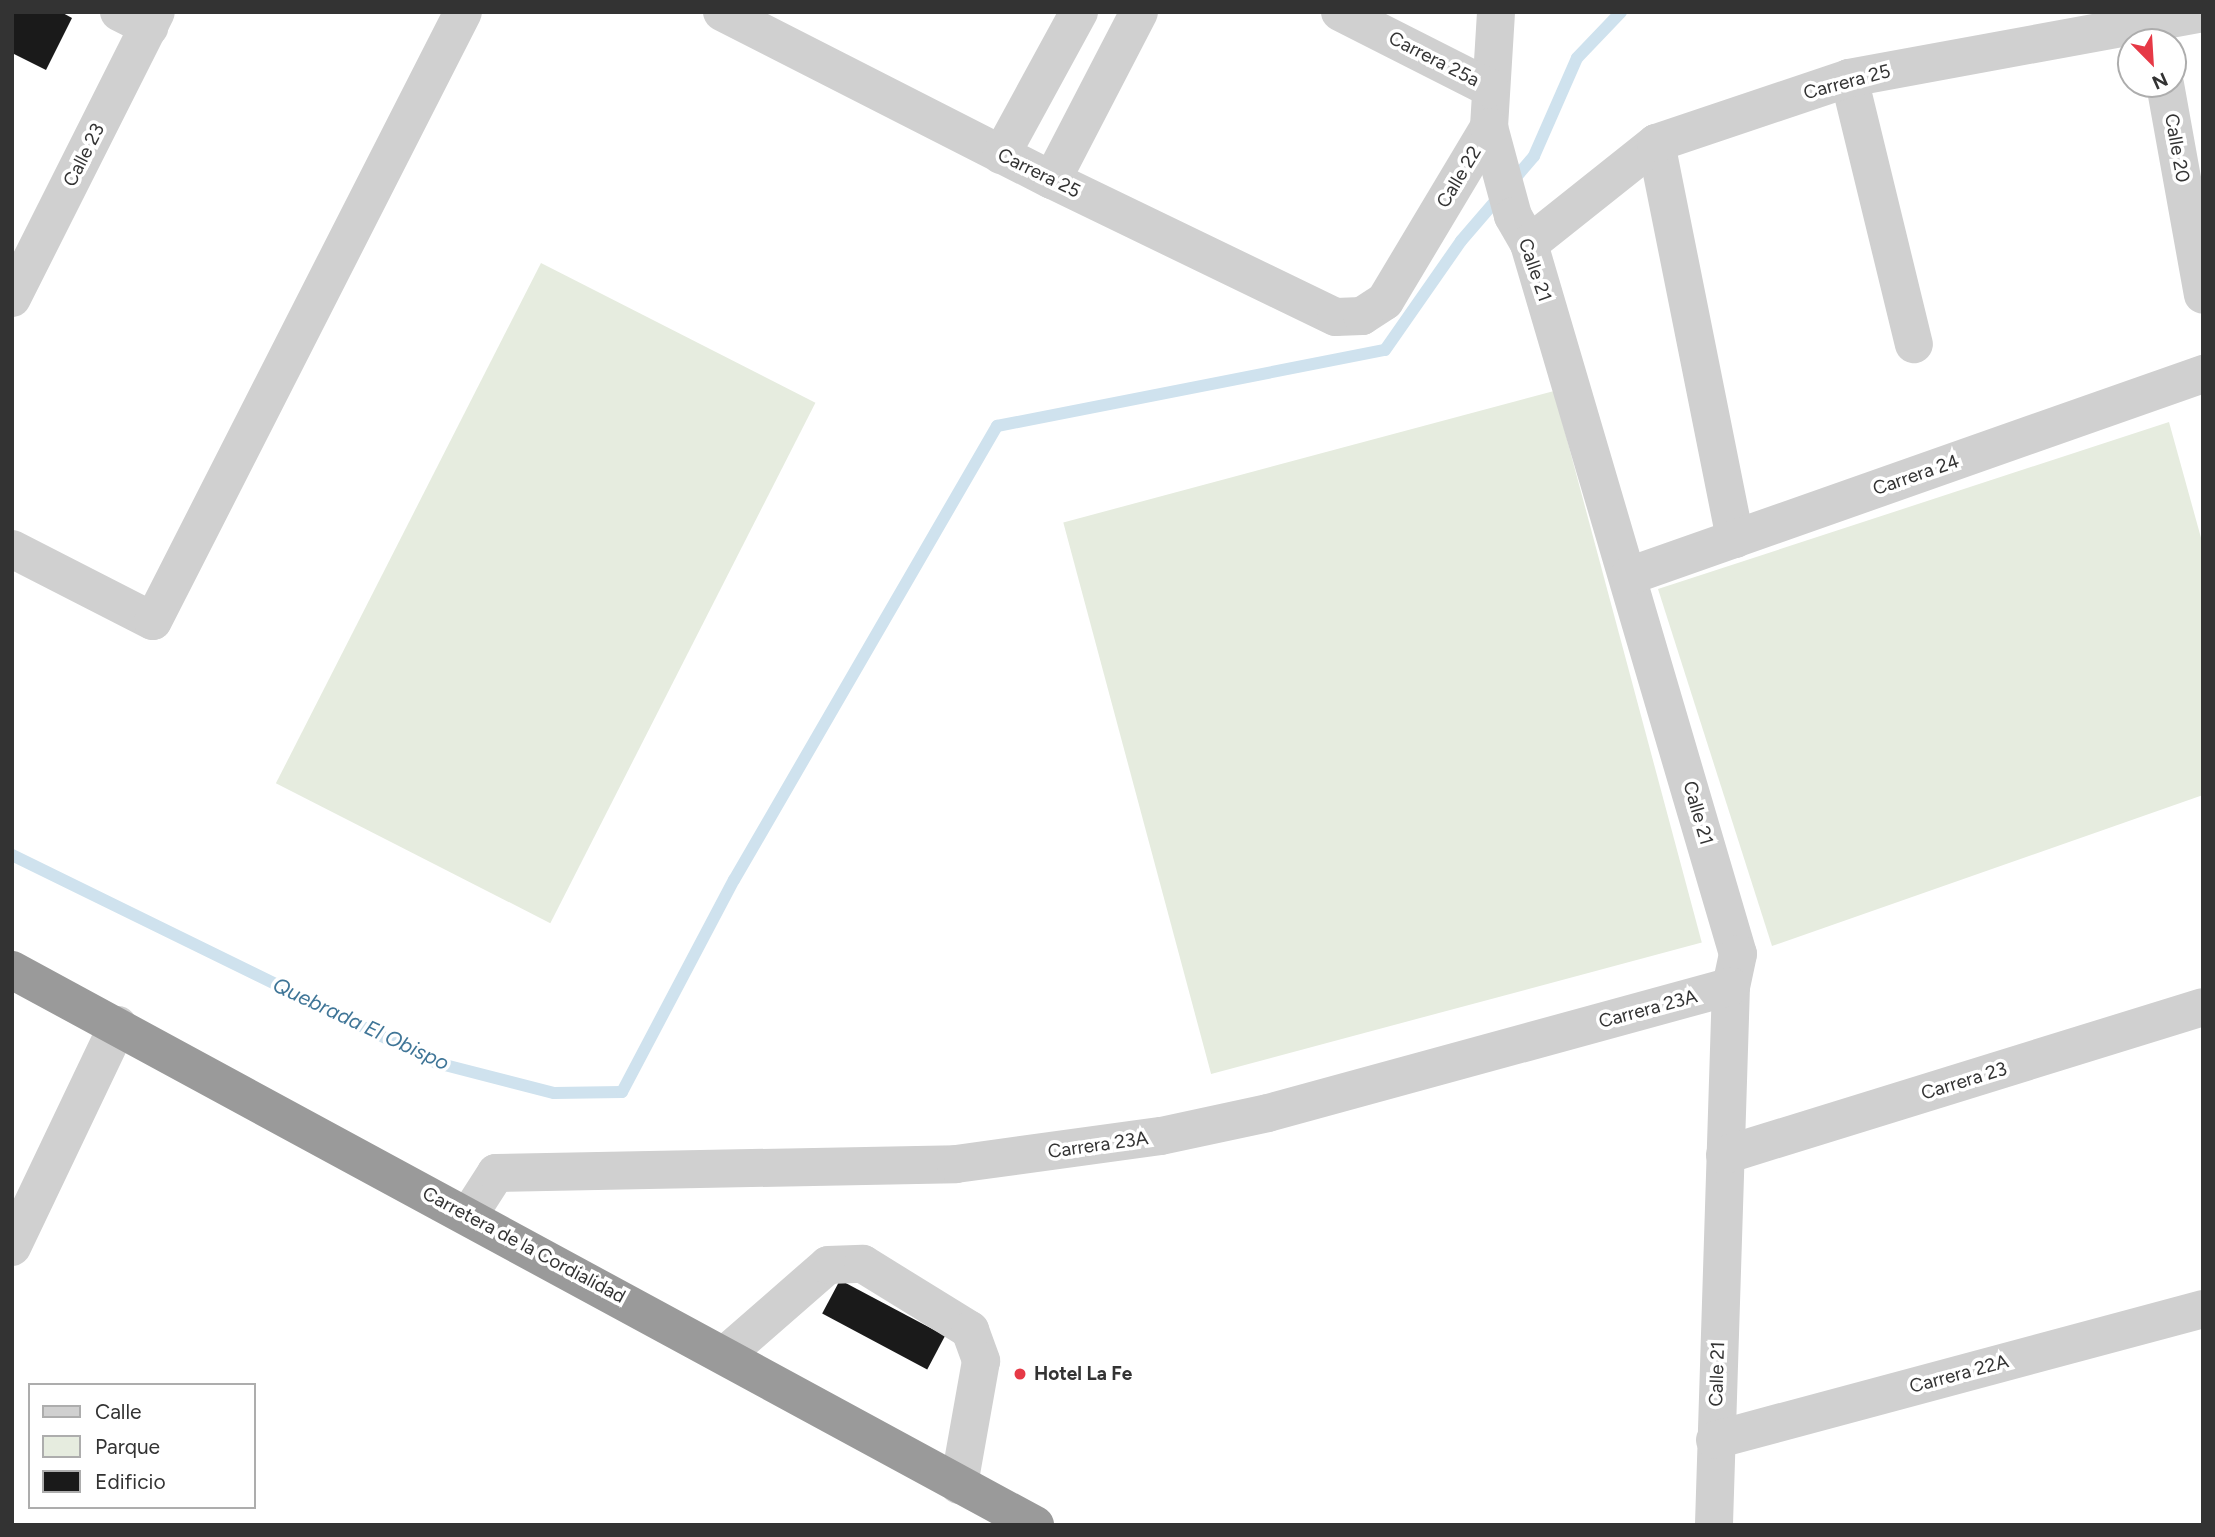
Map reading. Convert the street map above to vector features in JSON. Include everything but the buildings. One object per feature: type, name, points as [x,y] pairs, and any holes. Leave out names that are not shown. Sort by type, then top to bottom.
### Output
[{"type":"highway","name":"Carretera de la Cordialidad","points":[[12,970],[726,1354],[1035,1525]]},
{"type":"street","points":[[12,549],[153,621],[463,12]]},
{"type":"street","name":"Carrera 25","points":[[722,12],[1001,155],[1336,317],[1362,316]]},
{"type":"street","points":[[1001,155],[1079,12]]},
{"type":"street","points":[[1052,180],[1139,12]]},
{"type":"street","name":"Carrera 25a","points":[[1340,12],[1490,88]]},
{"type":"street","name":"Calle 22","points":[[1362,316],[1385,301],[1489,127],[1496,12]]},
{"type":"street","name":"Carrera 25","points":[[1521,230],[1656,144],[1849,78],[2203,13]]},
{"type":"street","name":"Calle 23","points":[[12,299],[22,253],[141,17]]},
{"type":"street","points":[[1849,78],[1914,344]]},
{"type":"street","name":"Calle 20","points":[[2168,98],[2203,295]]},
{"type":"street","name":"Calle 21","points":[[1489,127],[1629,576],[1738,954],[1731,986],[1714,1525]]},
{"type":"street","points":[[1656,144],[1735,539]]},
{"type":"street","name":"Carrera 24","points":[[1629,576],[2203,374]]},
{"type":"street","name":"Carrera 23A","points":[[469,1215],[496,1174],[957,1164],[1161,1136],[1268,1113],[1731,986]]},
{"type":"street","name":"Carrera 23","points":[[1725,1155],[2203,1007]]},
{"type":"street","points":[[12,1247],[118,1025]]},
{"type":"street","points":[[726,1354],[828,1265],[863,1264],[970,1330],[981,1362],[959,1485]]},
{"type":"street","name":"Carrera 22A","points":[[1715,1440],[2203,1309]]},
{"type":"green space","points":[[541,263],[815,403],[550,923],[276,783]]},
{"type":"green space","points":[[1554,391],[1702,943],[1211,1074],[1063,522]]},
{"type":"green space","points":[[2169,422],[2203,545],[2203,795],[1772,946],[1658,589]]},
{"type":"waterway","name":"Quebrada El Obispo","points":[[12,855],[437,1063],[554,1093],[622,1092],[734,880],[997,426],[1385,350],[1461,241],[1534,156],[1577,58],[1621,12]]},
{"type":"place","name":"Hotel La Fe","points":[[1020,1374]]}]
